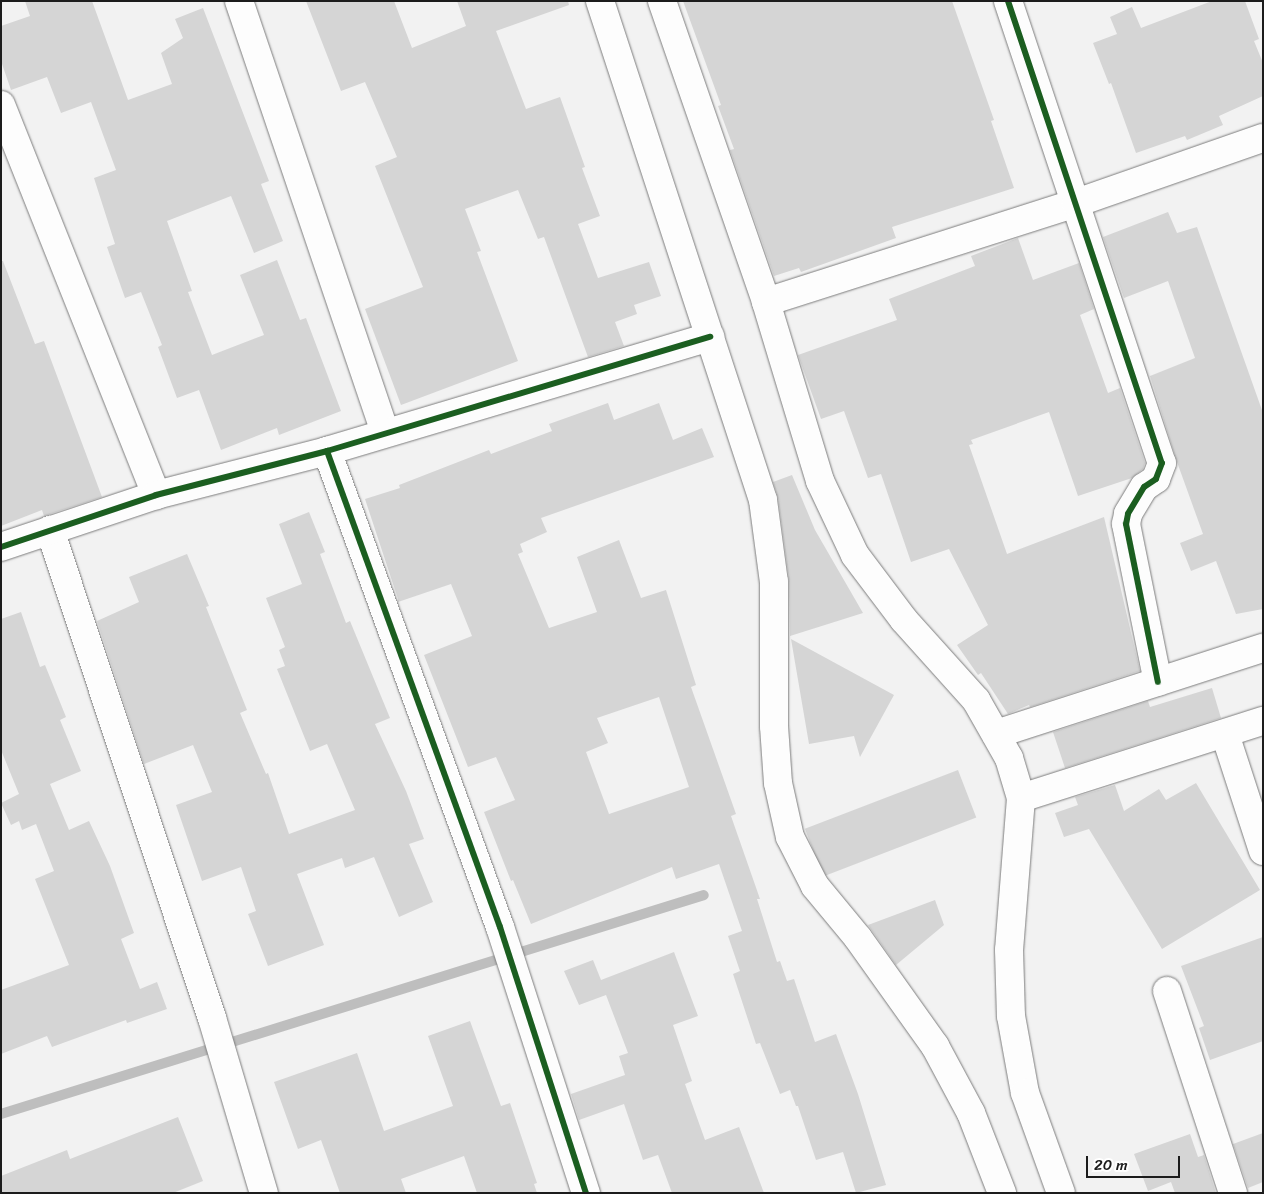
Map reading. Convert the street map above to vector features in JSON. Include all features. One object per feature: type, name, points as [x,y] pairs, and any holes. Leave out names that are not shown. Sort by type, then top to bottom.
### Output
[{"type":"street","points":[[239,1],[385,432]]},
{"type":"street","points":[[600,1],[763,500],[774,582],[774,726],[778,784],[790,837],[815,886],[858,938],[935,1046],[971,1113],[1002,1193]]},
{"type":"street","points":[[662,1],[766,302],[820,481],[855,555],[904,620],[976,700],[1009,758],[1021,798],[1009,950],[1011,1016],[1025,1093],[1062,1193]]},
{"type":"street","points":[[1008,1],[1162,463],[1156,479],[1144,487],[1128,514],[1126,524],[1158,682]]},
{"type":"street","points":[[1,105],[156,495]]},
{"type":"street","points":[[766,302],[1076,203],[1263,138]]},
{"type":"street","points":[[1,547],[156,495],[327,451],[385,432],[710,337]]},
{"type":"street","points":[[327,451],[500,927],[586,1193]]},
{"type":"street","points":[[50,530],[212,1018],[264,1193]]},
{"type":"street","points":[[996,734],[1263,648]]},
{"type":"street","points":[[1021,798],[1263,721]]},
{"type":"street","points":[[1225,734],[1263,851]]},
{"type":"street","points":[[1167,991],[1234,1193]]},
{"type":"building","points":[[25,1],[92,1],[128,100],[172,84],[161,53],[183,38],[175,19],[203,8],[269,181],[261,184],[283,241],[254,253],[231,196],[167,221],[192,291],[188,292],[212,355],[264,335],[240,275],[277,260],[300,320],[306,318],[341,411],[279,435],[277,428],[221,450],[199,390],[177,398],[158,347],[162,345],[141,292],[125,298],[107,247],[115,244],[94,178],[116,170],[91,102],[61,113],[47,77],[11,90],[1,61],[1,26],[30,16]]},
{"type":"building","points":[[306,1],[394,1],[412,48],[466,26],[457,1],[568,1],[569,5],[496,31],[526,109],[560,97],[585,167],[582,168],[600,216],[578,224],[598,278],[649,262],[661,296],[634,305],[637,314],[615,322],[624,346],[588,357],[544,237],[538,239],[518,190],[465,209],[481,251],[477,252],[518,361],[401,405],[365,309],[423,287],[375,166],[397,157],[365,82],[341,91]]},
{"type":"building","points":[[683,1],[952,1],[994,120],[991,121],[1014,188],[892,227],[896,238],[801,272],[799,268],[774,276],[730,150],[734,149],[718,106],[721,105]]},
{"type":"building","points":[[1212,1],[1245,1],[1259,39],[1254,41],[1263,63],[1263,96],[1219,116],[1223,125],[1187,140],[1185,136],[1136,153],[1111,83],[1109,84],[1093,43],[1117,34],[1110,17],[1132,7],[1141,28]]},
{"type":"building","points":[[1168,212],[1177,233],[1197,227],[1263,413],[1263,609],[1236,614],[1216,561],[1191,571],[1180,543],[1203,534],[1177,462],[1150,376],[1195,358],[1168,281],[1124,298],[1103,237]]},
{"type":"building","points":[[1018,238],[1033,280],[1079,263],[1094,309],[1080,315],[1108,393],[1120,388],[1145,463],[1143,469],[1132,478],[1078,496],[1049,412],[971,440],[973,444],[969,445],[1007,554],[1104,517],[1140,671],[1030,707],[1029,705],[1008,714],[981,673],[978,675],[957,645],[988,625],[949,549],[911,562],[881,474],[868,478],[844,411],[821,419],[798,355],[897,320],[889,299],[975,266],[971,256]]},
{"type":"building","points":[[1,261],[3,261],[35,344],[44,341],[102,497],[44,516],[42,510],[1,526]]},
{"type":"building","points":[[608,403],[614,420],[659,403],[673,440],[702,428],[714,457],[541,518],[547,532],[520,544],[523,552],[518,554],[549,628],[597,612],[577,557],[619,540],[641,598],[666,590],[696,685],[691,687],[736,814],[731,816],[760,899],[757,899],[777,962],[780,961],[787,981],[794,979],[815,1042],[836,1034],[858,1094],[886,1185],[856,1193],[843,1152],[816,1160],[798,1106],[796,1106],[790,1090],[780,1094],[760,1043],[756,1044],[733,974],[740,971],[728,936],[742,931],[719,864],[676,879],[672,867],[531,924],[513,880],[511,881],[484,812],[515,800],[496,757],[468,767],[424,655],[472,636],[451,584],[398,602],[365,499],[400,488],[399,485],[489,450],[491,454],[552,431],[549,424]],"holes":[[[659,697],[689,787],[609,814],[586,752],[608,743],[597,718]]]},
{"type":"building","points":[[792,475],[815,530],[863,613],[790,636],[789,580],[778,498],[773,482]]},
{"type":"building","points":[[309,512],[325,552],[320,554],[346,623],[350,621],[390,718],[375,724],[406,791],[424,839],[409,844],[433,902],[399,917],[374,857],[345,868],[342,858],[297,874],[324,945],[268,966],[248,914],[256,911],[241,867],[202,881],[176,805],[212,792],[193,745],[144,764],[97,621],[139,602],[129,577],[187,554],[209,606],[206,607],[247,710],[240,713],[266,774],[268,773],[289,834],[355,810],[327,744],[310,751],[277,669],[285,666],[279,650],[285,647],[266,598],[302,584],[279,524]]},
{"type":"building","points":[[21,612],[40,667],[45,665],[66,717],[60,720],[81,771],[50,784],[69,830],[89,821],[110,866],[134,933],[121,939],[140,989],[157,982],[167,1009],[127,1023],[126,1020],[52,1047],[47,1036],[1,1054],[1,990],[69,965],[35,879],[54,871],[36,824],[22,830],[19,821],[11,825],[1,803],[19,794],[1,750],[1,619]]},
{"type":"building","points":[[791,639],[894,695],[860,757],[854,736],[809,744]]},
{"type":"building","points":[[1212,688],[1221,718],[1065,768],[1053,732],[1148,701],[1150,707]]},
{"type":"building","points":[[958,770],[976,818],[823,876],[805,829]]},
{"type":"building","points":[[1196,783],[1260,890],[1162,949],[1089,829],[1064,837],[1055,813],[1078,805],[1075,797],[1115,785],[1124,811],[1159,789],[1166,800]]},
{"type":"building","points":[[935,900],[944,925],[896,965],[868,925]]},
{"type":"building","points":[[1263,937],[1263,1041],[1210,1060],[1199,1028],[1204,1026],[1181,966]]},
{"type":"building","points":[[674,952],[698,1016],[673,1025],[692,1081],[685,1084],[705,1140],[739,1127],[764,1193],[672,1193],[658,1155],[643,1160],[624,1104],[579,1120],[571,1094],[625,1075],[619,1056],[628,1053],[606,995],[579,1005],[564,971],[593,960],[601,980]]},
{"type":"building","points":[[470,1021],[501,1106],[510,1103],[537,1183],[534,1184],[537,1193],[477,1193],[464,1156],[401,1179],[406,1193],[340,1193],[321,1140],[298,1149],[274,1082],[357,1053],[384,1131],[453,1106],[428,1036]]},
{"type":"building","points":[[178,1117],[203,1181],[173,1193],[1,1193],[1,1176],[67,1150],[70,1159]]},
{"type":"building","points":[[1263,1133],[1263,1182],[1248,1188],[1233,1144]]},
{"type":"building","points":[[1190,1134],[1198,1157],[1204,1155],[1216,1193],[1175,1193],[1171,1182],[1148,1191],[1134,1154]]},
{"type":"waterway","points":[[1,1114],[704,895]]},
{"type":"cycle path","points":[[1008,1],[1162,463],[1156,479],[1144,487],[1128,514],[1126,524],[1158,682]]},
{"type":"cycle path","points":[[1,547],[156,495],[327,451],[710,337]]},
{"type":"cycle path","points":[[327,451],[500,927],[586,1193]]}]
